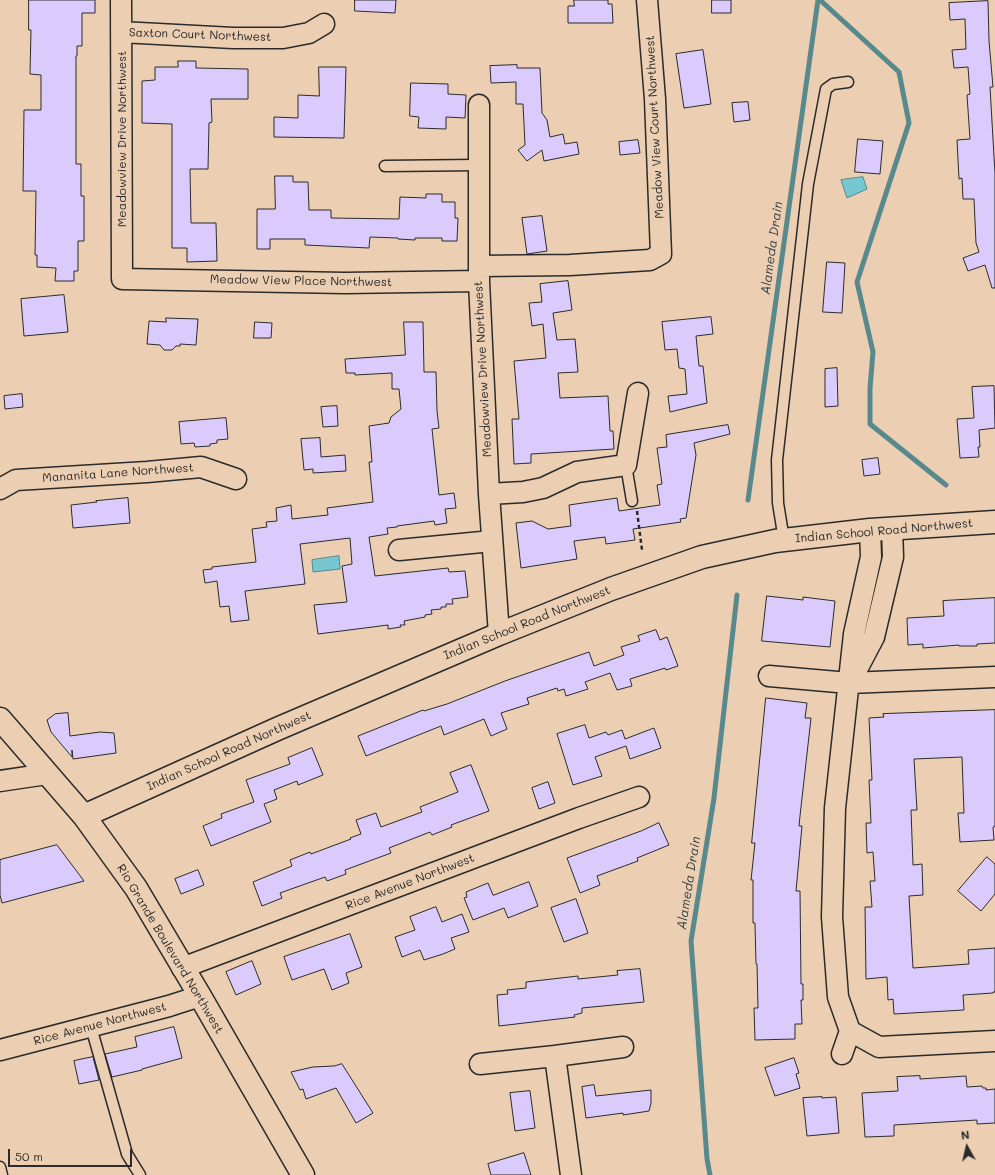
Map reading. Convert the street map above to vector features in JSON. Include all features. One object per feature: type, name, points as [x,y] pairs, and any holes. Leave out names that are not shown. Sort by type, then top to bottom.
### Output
[{"type":"main road","name":"Indian School Road Northwest","points":[[84,816],[277,729],[499,634],[611,589],[702,556],[780,541],[870,530],[995,522]]},
{"type":"main road","name":"Rio Grande Boulevard Northwest","points":[[0,719],[84,816],[136,888],[303,1175]]},
{"type":"street","name":"Meadowview Drive Northwest","points":[[121,0],[122,278]]},
{"type":"street","name":"Meadow View Court Northwest","points":[[647,0],[655,99],[661,254]]},
{"type":"street","name":"Saxton Court Northwest","points":[[121,32],[233,38],[283,38],[309,33],[324,24]]},
{"type":"street","name":"Meadowview Drive Northwest","points":[[479,105],[479,273],[489,494],[499,634]]},
{"type":"street","name":"Meadow View Place Northwest","points":[[122,278],[345,283],[650,260],[661,254]]},
{"type":"street","points":[[489,494],[523,492],[543,488],[577,472],[626,465],[638,393]]},
{"type":"street","name":"Mananita Lane Northwest","points":[[0,489],[16,480],[147,472],[201,467],[236,479]]},
{"type":"street","points":[[849,684],[874,637],[893,557],[892,528]]},
{"type":"street","points":[[842,1054],[850,1031],[838,997],[832,917],[835,808],[854,634],[871,557],[870,530]]},
{"type":"street","points":[[399,550],[492,541]]},
{"type":"street","points":[[769,676],[849,684],[995,677]]},
{"type":"street","points":[[0,781],[47,774]]},
{"type":"street","name":"Rice Avenue Northwest","points":[[182,968],[638,797]]},
{"type":"street","name":"Rice Avenue Northwest","points":[[0,1050],[169,1006],[200,996]]},
{"type":"street","points":[[850,1031],[879,1047],[995,1041]]},
{"type":"street","points":[[480,1064],[623,1047]]},
{"type":"street","points":[[555,1056],[571,1175]]},
{"type":"lane","points":[[780,541],[777,460],[808,184],[826,89],[833,84],[848,82]]},
{"type":"lane","points":[[385,166],[478,164]]},
{"type":"lane","points":[[626,465],[632,501]]},
{"type":"lane","points":[[91,1027],[127,1154],[140,1175]]},
{"type":"lane","points":[[0,1167],[2,1175]]},
{"type":"path","points":[[632,501],[637,506],[642,550]]},
{"type":"water","points":[[863,177],[867,189],[847,198],[841,180]]},
{"type":"water","points":[[339,556],[340,569],[313,572],[312,560]]},
{"type":"building","points":[[29,0],[95,0],[95,13],[82,13],[82,46],[77,46],[76,56],[76,164],[81,164],[81,196],[84,196],[84,241],[78,241],[78,271],[74,271],[74,281],[55,281],[56,268],[37,267],[37,255],[35,255],[36,191],[23,191],[24,110],[41,110],[41,75],[30,74],[31,30],[29,30]]},
{"type":"building","points":[[355,0],[396,0],[395,13],[355,11]]},
{"type":"building","points":[[574,0],[608,0],[608,4],[612,4],[613,23],[568,23],[568,6],[574,6]]},
{"type":"building","points":[[712,0],[731,0],[731,13],[712,13]]},
{"type":"building","points":[[988,1],[989,41],[993,87],[990,87],[995,174],[995,288],[992,288],[985,265],[968,271],[963,258],[979,252],[976,243],[974,199],[963,199],[962,178],[959,179],[957,140],[970,139],[967,95],[970,94],[968,67],[954,68],[952,50],[966,49],[965,19],[950,20],[949,3]]},
{"type":"building","points":[[703,50],[711,104],[684,108],[676,54]]},
{"type":"building","points":[[178,61],[196,61],[196,68],[248,69],[248,99],[211,99],[212,122],[209,123],[208,169],[190,169],[191,223],[216,223],[217,261],[187,262],[187,248],[172,248],[172,124],[142,123],[142,81],[155,80],[155,67],[178,67]]},
{"type":"building","points":[[517,65],[517,68],[540,68],[542,113],[547,120],[550,137],[563,134],[565,144],[577,142],[579,154],[544,161],[542,150],[527,161],[518,150],[525,145],[523,104],[516,104],[516,82],[491,83],[490,66]]},
{"type":"building","points":[[319,67],[346,67],[344,138],[274,137],[274,117],[298,118],[298,95],[319,96]]},
{"type":"building","points":[[411,83],[448,84],[448,94],[466,95],[465,118],[446,117],[446,129],[418,128],[419,117],[410,116]]},
{"type":"building","points":[[748,102],[750,120],[734,122],[732,103]]},
{"type":"building","points":[[858,139],[883,141],[880,174],[855,172]]},
{"type":"building","points":[[638,140],[640,153],[620,155],[619,142]]},
{"type":"building","points":[[275,176],[293,176],[293,182],[308,182],[309,210],[331,210],[331,218],[399,219],[400,197],[426,198],[426,194],[442,194],[442,202],[455,202],[455,218],[458,218],[457,241],[442,241],[442,238],[415,238],[415,240],[370,237],[369,248],[305,245],[305,239],[270,239],[270,249],[257,249],[257,209],[275,209]]},
{"type":"building","points":[[542,216],[547,251],[527,254],[522,218]]},
{"type":"building","points":[[827,262],[845,263],[842,313],[823,312]]},
{"type":"building","points":[[568,281],[572,310],[553,313],[557,340],[575,339],[578,372],[558,373],[560,398],[608,396],[610,431],[613,431],[614,449],[531,454],[531,463],[514,464],[512,419],[519,419],[514,361],[546,358],[543,324],[532,326],[529,303],[542,302],[540,284]]},
{"type":"building","points":[[64,295],[68,332],[24,336],[21,299]]},
{"type":"building","points":[[711,317],[713,334],[696,336],[699,366],[703,366],[707,403],[670,412],[668,396],[687,394],[685,369],[679,368],[677,349],[665,350],[662,322]]},
{"type":"building","points":[[166,318],[198,319],[196,345],[180,344],[180,346],[176,346],[172,350],[164,350],[160,345],[147,344],[149,321],[166,322]]},
{"type":"building","points":[[255,322],[272,323],[271,338],[254,338]]},
{"type":"building","points":[[404,322],[423,322],[424,372],[436,372],[439,428],[432,429],[439,495],[454,493],[456,508],[445,509],[447,523],[435,525],[434,521],[397,526],[387,528],[388,534],[369,537],[375,576],[448,568],[449,572],[465,571],[468,597],[452,599],[453,604],[446,604],[446,607],[441,607],[441,609],[431,610],[432,614],[425,615],[425,617],[404,621],[405,625],[400,625],[401,627],[388,629],[388,625],[318,634],[314,605],[347,602],[342,566],[352,564],[350,538],[300,544],[305,584],[245,591],[249,620],[231,622],[229,606],[220,607],[217,581],[205,583],[203,570],[212,569],[212,567],[256,562],[252,529],[267,527],[266,522],[277,521],[276,508],[291,505],[292,519],[328,515],[327,508],[373,502],[369,462],[372,462],[369,426],[389,423],[391,417],[401,409],[399,389],[392,389],[392,373],[355,375],[355,373],[346,373],[345,359],[405,355]]},
{"type":"building","points":[[837,368],[838,406],[825,407],[825,369]]},
{"type":"building","points":[[994,386],[995,428],[979,430],[979,457],[960,458],[957,419],[974,418],[972,387]]},
{"type":"building","points":[[22,394],[23,407],[5,409],[4,396]]},
{"type":"building","points":[[337,406],[338,426],[323,427],[321,407]]},
{"type":"building","points":[[226,418],[228,439],[217,440],[217,443],[210,444],[210,446],[195,447],[194,443],[181,444],[179,422]]},
{"type":"building","points":[[728,425],[730,434],[694,443],[696,455],[686,518],[680,519],[681,522],[633,529],[635,540],[606,544],[605,537],[574,541],[577,559],[521,568],[516,523],[532,521],[548,529],[571,526],[569,505],[617,498],[619,511],[660,505],[657,485],[662,484],[657,448],[667,447],[666,435]]},
{"type":"building","points":[[320,438],[321,457],[345,455],[346,471],[313,473],[313,469],[304,470],[301,439]]},
{"type":"building","points":[[878,458],[880,474],[864,476],[862,460]]},
{"type":"building","points":[[128,498],[130,523],[73,528],[71,505]]},
{"type":"building","points":[[767,596],[803,600],[803,597],[835,601],[830,647],[762,641]]},
{"type":"building","points":[[995,598],[995,643],[977,644],[977,646],[959,645],[923,648],[923,644],[908,645],[907,618],[944,616],[943,601]]},
{"type":"building","points":[[656,630],[660,640],[667,637],[678,666],[666,670],[665,668],[630,679],[632,686],[617,690],[610,673],[585,682],[588,689],[566,696],[564,689],[558,691],[557,688],[527,698],[529,704],[501,713],[507,729],[491,736],[484,719],[444,735],[441,726],[366,756],[358,736],[423,710],[424,711],[447,704],[505,681],[589,652],[594,666],[624,655],[621,647],[640,641],[638,636]]},
{"type":"building","points":[[766,698],[807,703],[805,718],[811,718],[799,826],[802,826],[796,891],[800,891],[801,984],[803,984],[803,1000],[801,1000],[802,1024],[795,1024],[795,1039],[755,1040],[754,1008],[758,1008],[755,923],[753,923],[753,880],[751,880],[755,843],[752,843]]},
{"type":"building","points":[[995,710],[994,840],[960,842],[958,813],[964,813],[962,757],[914,759],[917,810],[911,810],[913,865],[922,864],[923,895],[909,896],[913,968],[969,964],[968,950],[995,948],[995,992],[963,995],[964,1010],[894,1014],[893,999],[888,1000],[887,977],[866,979],[865,907],[872,907],[870,881],[875,881],[873,852],[867,853],[866,823],[871,823],[869,780],[872,780],[869,718],[884,717],[883,714]]},
{"type":"building","points":[[68,713],[70,736],[100,732],[114,733],[116,753],[73,759],[72,750],[72,757],[51,732],[47,720],[55,714]]},
{"type":"building","points":[[585,725],[589,738],[606,732],[608,735],[622,730],[625,739],[654,728],[661,748],[630,759],[626,746],[595,757],[602,776],[573,785],[557,734]]},
{"type":"building","points":[[312,748],[323,775],[298,785],[297,781],[274,790],[277,799],[264,804],[271,822],[211,846],[203,826],[222,818],[221,814],[254,802],[246,780],[290,764],[288,758]]},
{"type":"building","points":[[471,765],[489,811],[451,825],[452,827],[432,835],[430,832],[389,848],[391,853],[345,870],[346,874],[327,881],[325,877],[280,893],[282,898],[262,906],[253,882],[292,866],[290,860],[310,852],[311,854],[361,834],[356,820],[376,813],[381,827],[422,812],[420,807],[458,792],[450,773]]},
{"type":"building","points":[[548,782],[555,803],[539,809],[532,788]]},
{"type":"building","points":[[659,823],[669,845],[637,858],[638,861],[597,876],[600,885],[580,893],[567,858]]},
{"type":"building","points":[[57,845],[84,881],[2,903],[0,895],[0,860]]},
{"type":"building","points":[[987,857],[995,864],[995,894],[981,911],[958,891]]},
{"type":"building","points":[[198,870],[204,885],[181,894],[175,879]]},
{"type":"building","points":[[529,882],[538,906],[508,918],[504,908],[473,920],[464,898],[467,897],[466,892],[488,883],[493,895]]},
{"type":"building","points":[[576,899],[588,933],[564,942],[551,908]]},
{"type":"building","points":[[436,907],[442,922],[462,914],[469,932],[451,938],[455,949],[443,954],[424,960],[420,950],[402,957],[395,937],[415,930],[410,917]]},
{"type":"building","points":[[350,934],[362,967],[346,973],[349,983],[332,990],[324,969],[292,980],[284,957]]},
{"type":"building","points":[[252,961],[261,984],[236,995],[226,972]]},
{"type":"building","points":[[640,969],[644,1002],[582,1008],[582,1013],[574,1015],[575,1017],[499,1026],[497,995],[508,994],[507,990],[526,988],[526,982],[578,976],[578,979],[618,975],[617,971]]},
{"type":"building","points":[[174,1027],[182,1058],[112,1077],[105,1054],[137,1047],[135,1037]]},
{"type":"building","points":[[93,1057],[99,1080],[79,1084],[74,1061]]},
{"type":"building","points":[[794,1058],[799,1073],[796,1074],[800,1088],[775,1096],[765,1068]]},
{"type":"building","points":[[342,1064],[373,1113],[356,1123],[336,1088],[306,1099],[303,1089],[300,1090],[291,1072],[313,1067]]},
{"type":"building","points":[[920,1076],[920,1079],[966,1076],[967,1087],[982,1086],[983,1088],[986,1088],[986,1090],[995,1089],[995,1123],[977,1124],[977,1120],[894,1125],[894,1136],[865,1137],[862,1093],[898,1091],[897,1077]]},
{"type":"building","points":[[594,1085],[596,1096],[651,1090],[651,1103],[649,1111],[586,1118],[582,1087]]},
{"type":"building","points":[[530,1091],[535,1128],[515,1131],[510,1093]]},
{"type":"building","points":[[836,1097],[839,1133],[807,1136],[803,1098]]},
{"type":"building","points":[[524,1153],[531,1175],[491,1175],[488,1164]]},
{"type":"waterway","name":"Alameda Drain","points":[[748,500],[818,0]]},
{"type":"waterway","points":[[820,0],[899,72],[909,123],[857,282],[873,352],[870,388],[870,424],[946,485]]},
{"type":"waterway","name":"Alameda Drain","points":[[710,1175],[707,1159],[691,941],[714,798],[737,595]]}]
